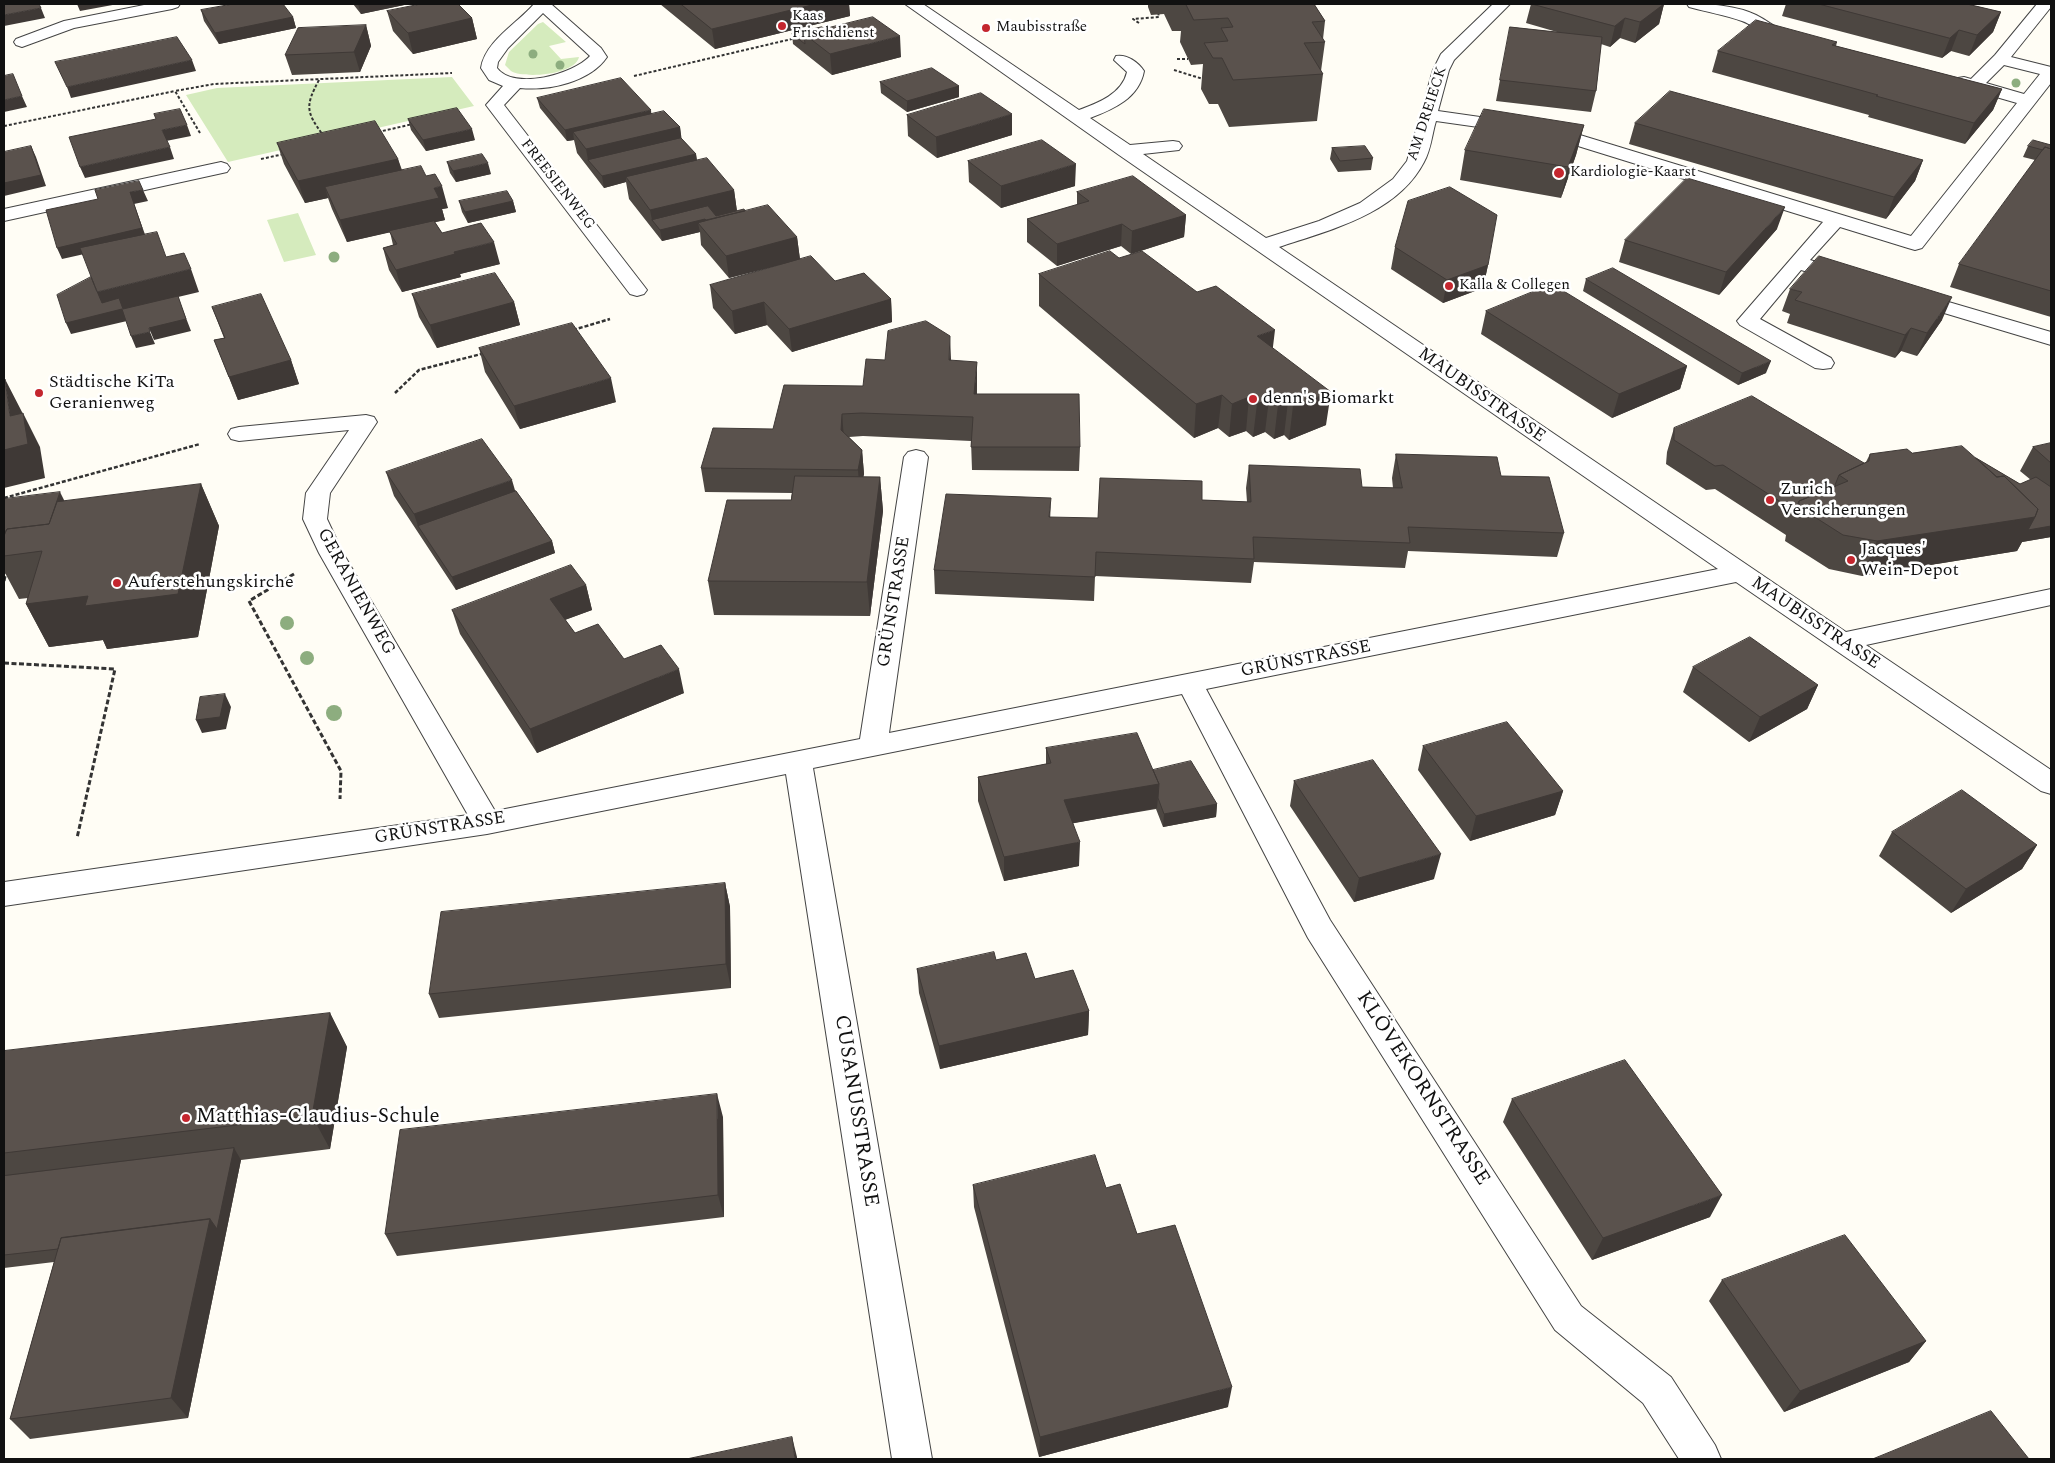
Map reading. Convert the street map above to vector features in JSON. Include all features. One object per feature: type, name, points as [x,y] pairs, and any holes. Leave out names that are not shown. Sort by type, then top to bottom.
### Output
[{"type":"street","points":[[22,42],[70,24],[172,4]]},
{"type":"street","points":[[542,4],[595,51],[599,58],[588,70],[569,78],[544,83],[516,82],[501,79],[491,73],[488,64],[490,58],[534,15],[542,4]]},
{"type":"street","name":"MAUBISSTRASSE","points":[[913,4],[1740,573],[2051,784]]},
{"type":"street","name":"AM DREIECK","points":[[1263,246],[1326,225],[1367,207],[1400,183],[1416,161],[1441,70],[1447,58],[1502,4]]},
{"type":"street","points":[[1695,4],[1750,18],[1774,34],[1803,41]]},
{"type":"street","points":[[1974,85],[2001,59],[2045,4]]},
{"type":"street","points":[[1428,115],[1551,132],[1915,244],[2051,72],[2001,59]]},
{"type":"street","points":[[1076,117],[1100,108],[1120,97],[1136,78],[1136,71],[1122,60]]},
{"type":"street","points":[[1946,78],[2028,101]]},
{"type":"street","points":[[495,106],[516,82]]},
{"type":"street","name":"FREESIENWEG","points":[[495,106],[637,290]]},
{"type":"street","points":[[1125,151],[1173,146]]},
{"type":"street","points":[[4,215],[222,168]]},
{"type":"street","points":[[1823,363],[1747,321],[1836,220]]},
{"type":"street","points":[[1797,263],[1867,284]]},
{"type":"street","points":[[1894,291],[2051,339]]},
{"type":"street","points":[[239,434],[366,422]]},
{"type":"street","name":"GERANIENWEG","points":[[366,422],[318,493],[314,519],[331,553],[487,823]]},
{"type":"street","name":"GRÜNSTRASSE","points":[[873,746],[916,457]]},
{"type":"street","name":"GRÜNSTRASSE","points":[[4,894],[487,823],[1740,573]]},
{"type":"street","points":[[1841,642],[2051,597]]},
{"type":"street","name":"KLÖVEKORNSTRASSE","points":[[1190,683],[1319,929],[1568,1318],[1657,1390],[1701,1459]]},
{"type":"street","name":"CUSANUSSTRASSE","points":[[798,762],[912,1459]]},
{"type":"path","points":[[627,78],[797,38]]},
{"type":"path","points":[[1176,59],[1188,59]]},
{"type":"path","points":[[4,126],[214,84],[460,73],[495,106]]},
{"type":"path","points":[[319,80],[307,108],[308,114],[327,139]]},
{"type":"path","points":[[175,92],[222,168],[288,153]]},
{"type":"path","points":[[377,132],[415,124]]},
{"type":"path","points":[[569,331],[614,318],[637,290]]},
{"type":"path","points":[[366,422],[419,370],[494,350]]},
{"type":"path","points":[[4,498],[239,434]]},
{"type":"path","points":[[331,553],[249,601],[341,771],[336,846]]},
{"type":"path","points":[[4,581],[8,566]]},
{"type":"path","points":[[4,663],[115,669],[66,885]]},
{"type":"green space","points":[[543,22],[566,42],[549,46],[561,59],[579,57],[569,68],[548,74],[527,75],[511,71],[505,65],[509,52],[538,24]]},
{"type":"green space","points":[[452,77],[474,106],[228,162],[186,95],[217,88]]},
{"type":"green space","points":[[298,213],[316,255],[284,262],[267,220]]},
{"type":"building","points":[[4,4],[39,4],[41,8],[4,15]]},
{"type":"building","points":[[233,4],[283,4],[293,17],[215,33],[201,10]]},
{"type":"building","points":[[421,4],[458,4],[472,18],[408,33],[387,11]]},
{"type":"building","points":[[681,4],[816,4],[712,29]]},
{"type":"building","points":[[1186,4],[1314,4],[1325,21],[1312,22],[1325,42],[1304,43],[1323,74],[1233,80],[1222,58],[1213,58],[1204,43],[1228,41],[1221,28],[1233,27],[1228,18],[1194,20]]},
{"type":"building","points":[[1532,4],[1664,4],[1640,22],[1625,18],[1615,26]]},
{"type":"building","points":[[1819,4],[1967,4],[2001,12],[1977,35],[1959,30],[1950,38]]},
{"type":"building","points":[[873,17],[900,36],[830,54],[804,34]]},
{"type":"building","points":[[1756,20],[1837,42],[1832,45],[2002,89],[1974,123],[1718,51]]},
{"type":"building","points":[[366,25],[354,52],[285,55],[298,28]]},
{"type":"building","points":[[822,27],[825,29],[804,34],[805,44],[792,34]]},
{"type":"building","points":[[1510,27],[1602,37],[1596,91],[1500,80]]},
{"type":"building","points":[[177,37],[192,60],[67,87],[55,62]]},
{"type":"building","points":[[932,68],[959,86],[907,101],[880,82]]},
{"type":"building","points":[[13,74],[22,96],[4,100],[4,76]]},
{"type":"building","points":[[621,78],[651,110],[565,130],[537,98]]},
{"type":"building","points":[[1670,91],[1923,160],[1894,197],[1635,123]]},
{"type":"building","points":[[981,93],[1012,114],[936,137],[907,115]]},
{"type":"building","points":[[457,108],[472,129],[423,140],[408,119]]},
{"type":"building","points":[[180,109],[187,125],[162,130],[170,147],[80,167],[69,137],[156,119],[154,114]]},
{"type":"building","points":[[1484,109],[1584,125],[1568,167],[1465,150]]},
{"type":"building","points":[[664,111],[680,127],[586,149],[573,132]]},
{"type":"building","points":[[375,121],[398,159],[298,181],[277,143]]},
{"type":"building","points":[[681,138],[696,154],[602,176],[588,160]]},
{"type":"building","points":[[1042,140],[1076,164],[1001,186],[968,161]]},
{"type":"building","points":[[2033,140],[2051,145],[2051,149],[2045,147],[2043,150],[2028,146]]},
{"type":"building","points":[[31,146],[41,175],[4,183],[4,152]]},
{"type":"building","points":[[1365,146],[1373,158],[1340,161],[1332,148]]},
{"type":"building","points":[[2045,147],[2051,149],[2051,291],[1959,264]]},
{"type":"building","points":[[482,154],[488,163],[453,171],[447,162]]},
{"type":"building","points":[[707,158],[734,190],[650,210],[626,177]]},
{"type":"building","points":[[421,166],[426,176],[435,174],[442,186],[434,188],[439,198],[340,220],[325,187]]},
{"type":"building","points":[[1133,176],[1186,215],[1132,231],[1122,224],[1057,244],[1027,219],[1089,201],[1077,192]]},
{"type":"building","points":[[1687,178],[1785,207],[1726,272],[1625,240]]},
{"type":"building","points":[[139,181],[143,190],[130,192],[142,228],[57,248],[46,210],[98,199],[95,190]]},
{"type":"building","points":[[1450,187],[1497,215],[1488,265],[1447,280],[1395,247],[1408,201]]},
{"type":"building","points":[[507,191],[513,201],[465,212],[459,201]]},
{"type":"building","points":[[768,205],[797,237],[726,256],[698,223]]},
{"type":"building","points":[[708,206],[716,216],[744,209],[745,211],[660,230],[652,220]]},
{"type":"building","points":[[434,221],[442,233],[481,223],[494,242],[396,270],[383,248],[397,244],[389,231]]},
{"type":"building","points":[[157,232],[166,257],[184,253],[191,269],[97,292],[80,248]]},
{"type":"building","points":[[1110,251],[1119,258],[1142,251],[1197,292],[1216,286],[1275,330],[1257,336],[1331,392],[1293,406],[1288,402],[1278,405],[1269,399],[1257,404],[1249,397],[1232,404],[1222,395],[1196,404],[1039,274]]},
{"type":"building","points":[[811,256],[835,281],[864,273],[891,299],[789,329],[764,302],[732,311],[710,285]]},
{"type":"building","points":[[1819,256],[1952,297],[1927,333],[1911,328],[1905,335],[1795,300],[1802,292],[1790,289]]},
{"type":"building","points":[[1613,268],[1771,361],[1742,373],[1586,279]]},
{"type":"building","points":[[495,273],[514,302],[430,325],[412,294]]},
{"type":"building","points":[[91,277],[102,303],[119,298],[123,309],[178,296],[186,319],[149,328],[150,332],[131,336],[122,309],[66,323],[57,295]]},
{"type":"building","points":[[1552,284],[1687,366],[1619,394],[1486,311]]},
{"type":"building","points":[[261,294],[291,360],[229,377],[214,340],[225,338],[212,307]]},
{"type":"building","points":[[926,321],[950,336],[949,360],[977,362],[974,394],[1079,394],[1080,447],[971,447],[973,417],[842,414],[841,430],[862,450],[858,470],[701,468],[713,428],[773,429],[784,385],[863,386],[866,359],[885,360],[888,331]]},
{"type":"building","points":[[572,323],[611,378],[514,406],[479,348]]},
{"type":"building","points":[[4,379],[10,416],[23,413],[28,444],[4,450]]},
{"type":"building","points":[[1752,396],[1864,463],[1839,475],[1836,486],[1799,501],[1795,511],[1723,465],[1715,466],[1674,440],[1674,428]]},
{"type":"building","points":[[482,439],[512,480],[414,514],[386,472]]},
{"type":"building","points":[[2051,443],[2051,463],[2033,447]]},
{"type":"building","points":[[1962,446],[1997,477],[2004,476],[2038,509],[2035,517],[1877,541],[1843,535],[1799,507],[1799,501],[1848,481],[1839,475],[1869,461],[1870,454],[1907,449],[1912,453]]},
{"type":"building","points":[[1396,454],[1497,457],[1501,476],[1549,477],[1564,533],[1408,527],[1410,543],[1253,537],[1254,559],[1096,552],[1095,577],[934,570],[946,494],[1051,498],[1049,517],[1098,518],[1100,478],[1202,481],[1202,500],[1251,502],[1249,465],[1360,469],[1362,487],[1402,488]]},
{"type":"building","points":[[1976,458],[2020,484],[2036,477],[2051,487],[2051,526],[2028,530],[2038,509],[2004,476],[1997,477]]},
{"type":"building","points":[[795,476],[880,477],[867,582],[708,581],[727,500],[791,500]]},
{"type":"building","points":[[201,484],[178,594],[85,606],[88,596],[26,604],[42,551],[4,556],[4,536],[7,529],[49,524],[57,502]]},
{"type":"building","points":[[516,491],[552,541],[452,577],[418,526]]},
{"type":"building","points":[[60,492],[49,524],[7,529],[4,532],[4,499]]},
{"type":"building","points":[[571,565],[586,585],[550,599],[575,633],[598,624],[624,659],[661,645],[679,669],[530,729],[452,610]]},
{"type":"building","points":[[1750,637],[1818,685],[1760,717],[1693,667]]},
{"type":"building","points":[[225,694],[220,717],[196,720],[200,697]]},
{"type":"building","points":[[1507,722],[1563,791],[1476,816],[1423,746]]},
{"type":"building","points":[[1137,733],[1159,784],[1064,800],[1080,842],[1004,857],[978,777],[1051,763],[1046,748]]},
{"type":"building","points":[[1373,760],[1441,854],[1359,878],[1294,781]]},
{"type":"building","points":[[1191,761],[1217,804],[1164,814],[1158,798],[1159,784],[1153,770]]},
{"type":"building","points":[[1962,790],[2037,845],[1966,889],[1892,832]]},
{"type":"building","points":[[725,883],[726,964],[429,994],[441,912]]},
{"type":"building","points":[[994,952],[996,960],[1026,953],[1035,979],[1073,970],[1089,1011],[939,1046],[917,969]]},
{"type":"building","points":[[330,1013],[312,1116],[4,1153],[4,1051]]},
{"type":"building","points":[[1625,1060],[1722,1195],[1603,1238],[1512,1099]]},
{"type":"building","points":[[717,1094],[718,1195],[385,1234],[400,1130]]},
{"type":"building","points":[[234,1148],[217,1229],[210,1219],[61,1238],[58,1249],[4,1255],[4,1176]]},
{"type":"building","points":[[1095,1155],[1106,1188],[1120,1184],[1137,1234],[1175,1225],[1232,1387],[1040,1437],[973,1185]]},
{"type":"building","points":[[210,1219],[171,1398],[10,1419],[61,1238]]},
{"type":"building","points":[[1845,1235],[1926,1341],[1800,1391],[1722,1280]]},
{"type":"building","points":[[1991,1411],[2029,1459],[1873,1459]]},
{"type":"building","points":[[792,1437],[795,1459],[687,1459]]},
{"type":"place","name":"Kaas Frischdienst","points":[[782,26]]},
{"type":"place","name":"Maubisstraße","points":[[986,28]]},
{"type":"place","name":"Kardiologie-Kaarst","points":[[1559,173]]},
{"type":"place","name":"Kalla & Collegen","points":[[1449,286]]},
{"type":"place","name":"Städtische KiTa Geranienweg","points":[[39,393]]},
{"type":"place","name":"denn's Biomarkt","points":[[1253,399]]},
{"type":"place","name":"Zurich Versicherungen","points":[[1770,500]]},
{"type":"place","name":"Jacques' Wein-Depot","points":[[1851,560]]},
{"type":"place","name":"Auferstehungskirche","points":[[117,583]]},
{"type":"place","name":"Matthias-Claudius-Schule","points":[[186,1118]]}]
